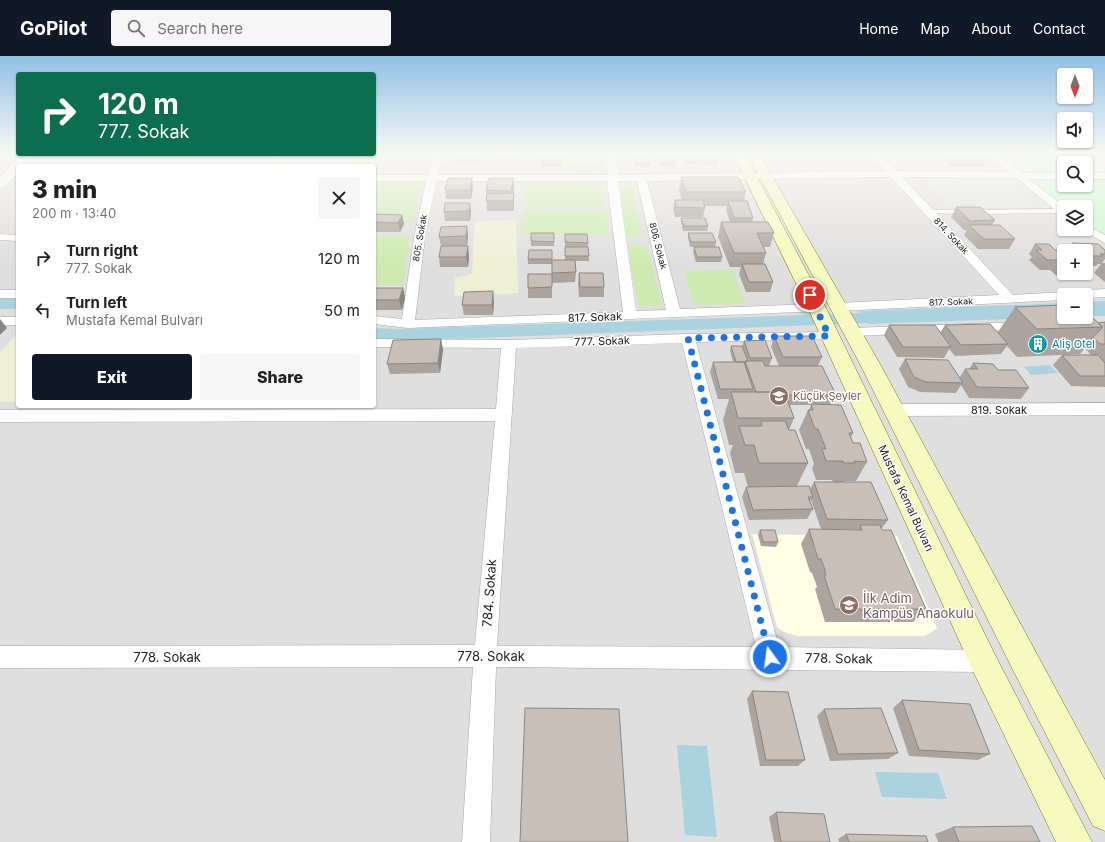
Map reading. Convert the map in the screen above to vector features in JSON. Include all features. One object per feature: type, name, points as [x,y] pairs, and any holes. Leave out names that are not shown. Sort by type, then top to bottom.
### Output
[{"type":"main road","name":"Mustafa Kemal Bulvarı","points":[[757,191],[817,308],[841,334],[894,410],[1024,662],[1105,814]]},
{"type":"main road","name":"Mustafa Kemal Bulvarı","points":[[774,191],[838,306],[841,334],[983,661],[1074,842]]},
{"type":"street","name":"805. Sokak","points":[[408,324],[430,191]]},
{"type":"street","points":[[613,191],[630,315]]},
{"type":"street","name":"806. Sokak","points":[[644,191],[674,314]]},
{"type":"street","name":"814. Sokak","points":[[908,191],[1010,299]]},
{"type":"street","points":[[1038,191],[1057,207]]},
{"type":"street","points":[[1093,232],[1105,240]]},
{"type":"street","points":[[0,237],[16,238]]},
{"type":"street","points":[[396,291],[412,292]]},
{"type":"street","points":[[1093,294],[1105,293]]},
{"type":"street","points":[[0,294],[16,294]]},
{"type":"street","name":"817. Sokak","points":[[838,306],[1057,296]]},
{"type":"street","name":"817. Sokak","points":[[376,320],[408,324],[817,308]]},
{"type":"street","points":[[0,321],[16,321]]},
{"type":"street","name":"777. Sokak","points":[[376,343],[509,344],[841,334],[1035,326]]},
{"type":"street","points":[[688,338],[770,657]]},
{"type":"street","name":"784. Sokak","points":[[476,842],[484,656],[509,344]]},
{"type":"street","name":"819. Sokak","points":[[894,410],[1105,409]]},
{"type":"street","points":[[0,416],[503,414]]},
{"type":"street","name":"778. Sokak","points":[[0,657],[770,657],[983,661]]},
{"type":"lane","points":[[928,212],[1057,212]]},
{"type":"shaded area","points":[[0,191],[16,191],[16,408],[376,408],[376,191],[1057,191],[1057,192],[1093,192],[1093,191],[1105,191],[1105,842],[0,842]]},
{"type":"shaded area","points":[[932,191],[1019,191],[1038,207],[949,208]]},
{"type":"shaded area","points":[[516,220],[518,293],[454,296],[455,278],[472,274],[475,221]]},
{"type":"shaded area","points":[[16,335],[16,402],[0,402],[0,352]]},
{"type":"shaded area","name":"İlk Adim Kampüs Anaokulu","points":[[752,534],[897,536],[937,628],[929,634],[923,636],[797,636],[784,632],[777,627]]},
{"type":"green space","points":[[376,191],[419,191],[414,222],[376,222]]},
{"type":"green space","points":[[523,191],[603,191],[604,207],[522,206]]},
{"type":"green space","points":[[618,191],[634,191],[642,237],[625,237]]},
{"type":"green space","points":[[1046,191],[1093,192],[1093,191],[1105,191],[1105,238],[1093,229],[1093,200],[1057,200]]},
{"type":"green space","points":[[523,209],[607,210],[609,234],[520,234]]},
{"type":"green space","points":[[376,236],[410,236],[403,285],[376,285]]},
{"type":"green space","points":[[636,243],[648,249],[662,306],[639,306],[627,248]]},
{"type":"green space","points":[[733,270],[746,304],[694,305],[684,271]]},
{"type":"water","points":[[1105,301],[1105,316],[1093,316],[1093,302]]},
{"type":"water","points":[[1057,303],[1057,317],[867,324],[860,311]]},
{"type":"water","points":[[1049,365],[1058,373],[1031,375],[1024,367]]},
{"type":"water","points":[[677,745],[707,746],[717,837],[685,835]]},
{"type":"water","points":[[875,772],[938,773],[947,799],[882,797]]},
{"type":"building","points":[[686,191],[745,191],[746,192],[686,192]]},
{"type":"building","points":[[514,193],[513,201],[486,201],[487,194]]},
{"type":"building","points":[[675,200],[703,200],[705,208],[676,207]]},
{"type":"building","points":[[728,201],[747,201],[753,218],[734,218]]},
{"type":"building","points":[[445,203],[470,203],[469,211],[444,212]]},
{"type":"building","points":[[956,207],[980,207],[995,220],[970,221]]},
{"type":"building","points":[[376,214],[402,215],[398,223],[376,222]]},
{"type":"building","points":[[681,218],[705,218],[708,226],[684,226]]},
{"type":"building","points":[[721,222],[768,222],[774,233],[757,233],[766,253],[734,253]]},
{"type":"building","points":[[969,225],[1000,225],[1015,239],[984,239]]},
{"type":"building","points":[[467,226],[466,236],[439,237],[441,227]]},
{"type":"building","points":[[531,233],[554,233],[554,242],[531,241]]},
{"type":"building","points":[[688,233],[712,233],[716,242],[691,242]]},
{"type":"building","points":[[565,234],[587,234],[588,243],[565,242]]},
{"type":"building","points":[[1072,243],[1098,244],[1105,250],[1105,254],[1100,254],[1103,256],[1093,256],[1093,244]]},
{"type":"building","points":[[1035,244],[1049,244],[1057,250],[1057,260],[1047,260],[1036,250],[1042,250]]},
{"type":"building","points":[[441,246],[468,246],[466,257],[439,257]]},
{"type":"building","points":[[565,247],[588,247],[589,256],[565,256]]},
{"type":"building","points":[[694,247],[719,247],[722,257],[697,257]]},
{"type":"building","points":[[529,250],[552,250],[552,259],[528,259]]},
{"type":"building","points":[[552,260],[575,260],[576,272],[552,273]]},
{"type":"building","points":[[742,264],[765,264],[773,282],[749,282]]},
{"type":"building","points":[[579,273],[603,273],[604,287],[580,287]]},
{"type":"building","points":[[528,274],[552,274],[552,287],[528,288]]},
{"type":"building","points":[[376,288],[403,288],[399,300],[376,300]]},
{"type":"building","points":[[493,291],[492,305],[462,305],[464,292]]},
{"type":"building","points":[[1057,305],[1057,324],[1093,324],[1093,318],[1103,327],[1037,329],[1015,307]]},
{"type":"building","points":[[1105,322],[1105,344],[1100,344],[1093,337],[1103,327],[1098,323]]},
{"type":"building","points":[[990,324],[1008,344],[961,345],[945,325]]},
{"type":"building","points":[[889,325],[935,325],[951,347],[903,347]]},
{"type":"building","points":[[774,336],[812,336],[822,357],[783,357]]},
{"type":"building","points":[[441,339],[438,363],[387,364],[393,340]]},
{"type":"building","points":[[765,340],[772,358],[750,358],[744,341]]},
{"type":"building","points":[[731,346],[742,346],[748,361],[745,361],[745,363],[736,362]]},
{"type":"building","points":[[1062,355],[1098,355],[1105,363],[1105,376],[1080,376]]},
{"type":"building","points":[[905,359],[948,360],[963,383],[926,382],[914,377]]},
{"type":"building","points":[[745,361],[763,361],[765,366],[822,366],[836,395],[786,395],[774,394],[773,392],[756,392]]},
{"type":"building","points":[[713,362],[744,362],[753,389],[720,389]]},
{"type":"building","points":[[973,363],[993,364],[998,370],[1016,370],[1029,388],[977,387],[965,369],[978,369]]},
{"type":"building","points":[[731,392],[773,392],[774,394],[785,394],[794,418],[738,418]]},
{"type":"building","points":[[811,404],[841,405],[853,433],[849,433],[853,443],[860,443],[867,462],[854,461],[855,463],[844,463],[843,461],[826,461],[822,449],[826,449],[818,429],[815,429],[808,410],[813,410]]},
{"type":"building","points":[[761,421],[785,421],[789,430],[795,430],[808,463],[759,463],[754,445],[745,445],[739,426],[762,426]]},
{"type":"building","points":[[814,482],[871,482],[888,520],[827,519]]},
{"type":"building","points":[[809,486],[813,497],[808,497],[813,509],[753,510],[746,487]]},
{"type":"building","points":[[860,525],[880,525],[882,530],[891,530],[926,609],[835,609],[824,575],[826,575],[824,567],[821,559],[818,559],[809,529],[862,530]]},
{"type":"building","points":[[760,530],[775,530],[778,542],[763,542]]},
{"type":"building","points":[[752,691],[788,692],[805,760],[766,760]]},
{"type":"building","points":[[902,700],[970,704],[990,754],[919,750]]},
{"type":"building","points":[[525,708],[619,709],[628,842],[520,842]]},
{"type":"building","points":[[881,708],[898,753],[838,754],[824,709]]},
{"type":"building","points":[[776,812],[824,814],[830,842],[781,842]]},
{"type":"building","points":[[1032,826],[1040,842],[959,842],[953,827]]},
{"type":"building","points":[[846,834],[926,836],[928,842],[849,842]]},
{"type":"waterway","points":[[0,304],[16,304]]},
{"type":"waterway","points":[[376,334],[399,335],[894,317]]},
{"type":"place","name":"Aliş Otel","points":[[1038,344]]},
{"type":"place","name":"Küçük Şeyler","points":[[779,396]]},
{"type":"place","name":"İlk Adim Kampüs Anaokulu","points":[[849,605]]},
{"type":"route","points":[[770,657],[688,338],[829,336],[810,295]]}]
